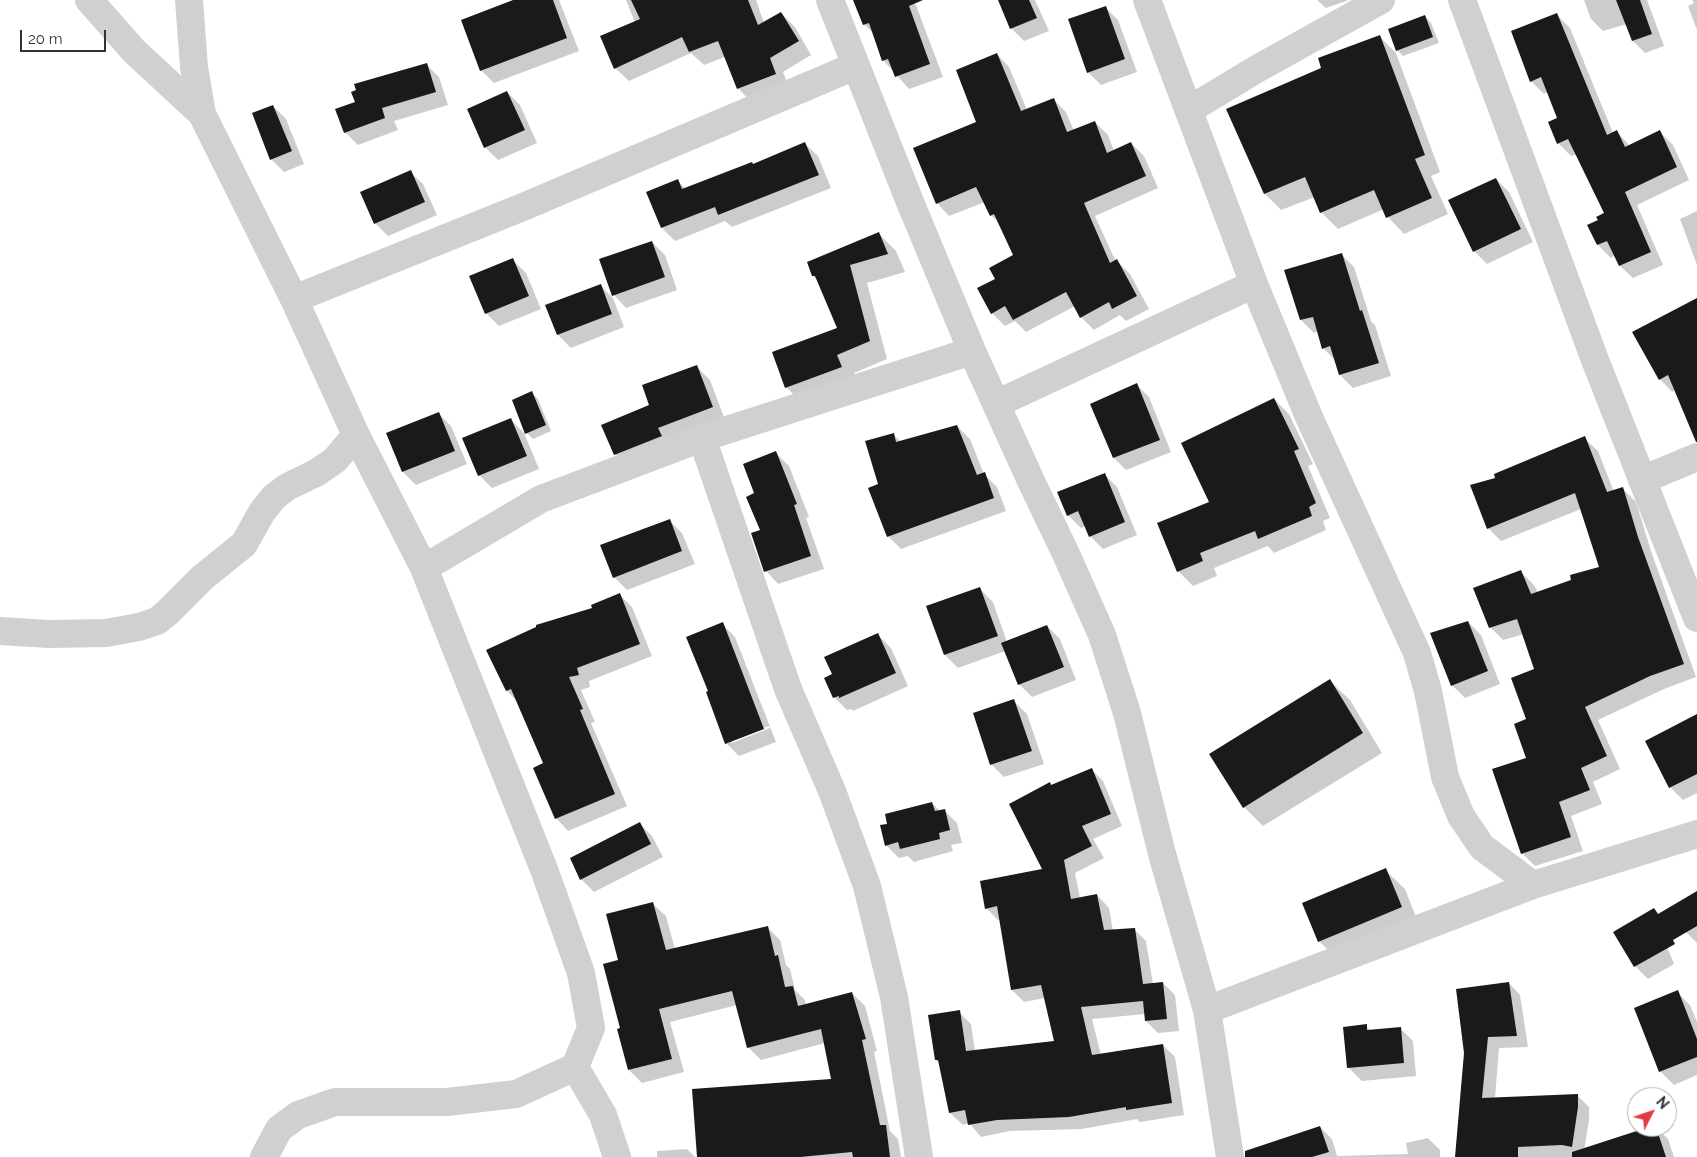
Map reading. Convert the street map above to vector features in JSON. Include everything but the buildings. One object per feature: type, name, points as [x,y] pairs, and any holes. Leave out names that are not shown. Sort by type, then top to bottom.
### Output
[{"type":"street","points":[[89,0],[134,51],[202,114]]},
{"type":"street","points":[[189,0],[194,67],[202,114],[294,299],[356,435],[424,568],[544,872],[581,972],[591,1028],[575,1067],[516,1094],[448,1102],[335,1102],[298,1115],[278,1129],[264,1157]]},
{"type":"street","points":[[830,0],[972,351],[1102,635],[1127,713],[1162,854],[1207,1010],[1230,1157]]},
{"type":"street","points":[[1147,0],[1254,284],[1309,417],[1417,654],[1428,691],[1445,777],[1461,816],[1482,847],[1533,885]]},
{"type":"street","points":[[1189,110],[1255,70],[1380,0]]},
{"type":"street","points":[[1462,0],[1595,360],[1697,618]]},
{"type":"street","points":[[294,299],[523,207],[856,66]]},
{"type":"street","points":[[996,404],[1254,284]]},
{"type":"street","points":[[424,568],[541,499],[702,438],[972,351]]},
{"type":"street","points":[[0,631],[49,634],[106,633],[139,627],[157,620],[167,613],[202,578],[244,544],[262,512],[274,497],[287,487],[316,473],[335,460],[356,435]]},
{"type":"street","points":[[702,438],[788,689],[832,791],[867,886],[894,996],[920,1157]]},
{"type":"street","points":[[1642,480],[1697,457]]},
{"type":"street","points":[[1207,1010],[1533,885],[1697,834]]},
{"type":"street","points":[[575,1067],[603,1115],[617,1157]]}]
